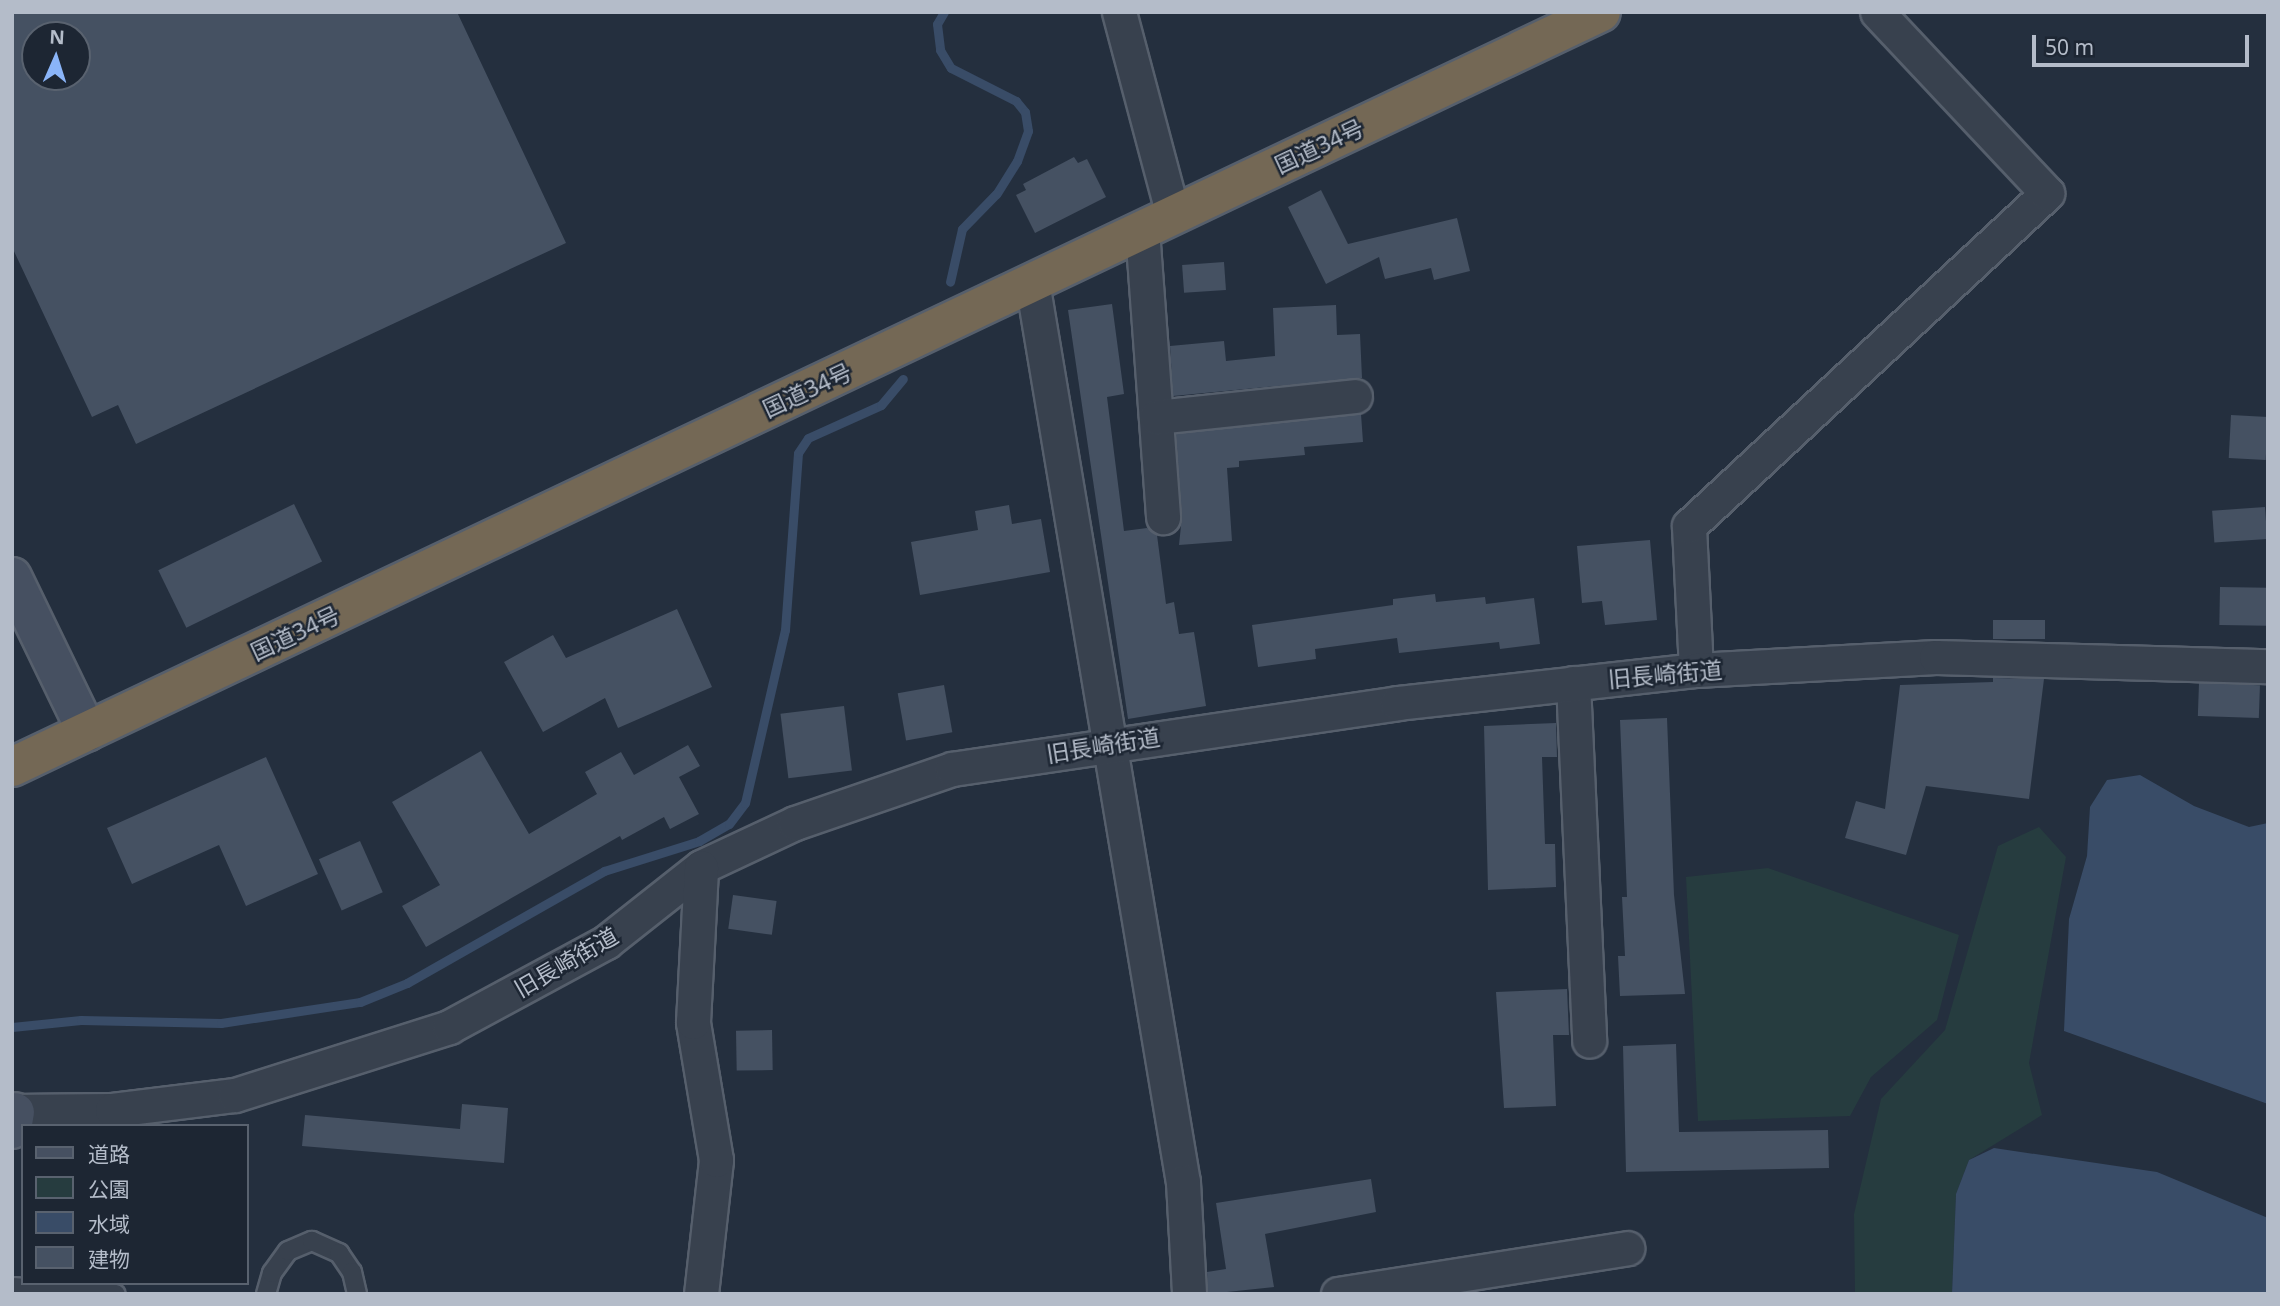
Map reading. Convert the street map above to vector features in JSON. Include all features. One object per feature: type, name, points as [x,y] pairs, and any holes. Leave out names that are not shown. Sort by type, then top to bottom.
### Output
[{"type":"highway","name":"国道34号","points":[[12,767],[1601,12]]},
{"type":"street","points":[[1119,12],[1158,222],[1156,417],[1163,517]]},
{"type":"street","points":[[1696,670],[1689,526],[2047,193],[1877,12]]},
{"type":"street","points":[[1032,282],[1106,743],[1183,1182],[1189,1294]]},
{"type":"street","points":[[1156,417],[1355,396]]},
{"type":"street","points":[[12,577],[87,732]]},
{"type":"street","name":"旧長崎街道","points":[[13,1111],[112,1110],[235,1095],[449,1027],[607,942],[701,867],[795,823],[952,769],[1106,743],[1573,683],[1696,670],[1936,657],[2268,666]]},
{"type":"street","points":[[1573,683],[1589,1041]]},
{"type":"street","points":[[701,867],[693,1022],[716,1160],[701,1294]]},
{"type":"street","points":[[1338,1294],[1513,1280],[1626,1248]]},
{"type":"lane","points":[[266,1294],[272,1273],[288,1251],[312,1241],[339,1253],[352,1272],[357,1294]]},
{"type":"lane","points":[[12,1287],[116,1294]]},
{"type":"green space","points":[[2039,827],[2066,857],[2029,1063],[2042,1115],[1969,1160],[1956,1194],[1952,1294],[1855,1294],[1854,1214],[1881,1099],[1945,1030],[1998,846]]},
{"type":"green space","points":[[1768,868],[1959,935],[1937,1020],[1871,1077],[1850,1116],[1698,1121],[1686,877]]},
{"type":"water","points":[[2140,775],[2194,806],[2249,827],[2268,823],[2268,1104],[2064,1031],[2069,919],[2087,856],[2090,807],[2107,780]]},
{"type":"water","points":[[1994,1148],[2157,1172],[2268,1218],[2268,1294],[1952,1294],[1956,1194],[1969,1160]]},
{"type":"building","points":[[12,12],[457,12],[566,243],[136,444],[118,405],[92,417],[12,247]]},
{"type":"building","points":[[1074,157],[1078,163],[1087,159],[1106,197],[1035,233],[1016,195],[1026,190],[1023,184]]},
{"type":"building","points":[[1321,190],[1348,244],[1457,218],[1470,271],[1434,280],[1431,268],[1385,279],[1379,257],[1326,284],[1288,207]]},
{"type":"building","points":[[1224,262],[1226,290],[1184,293],[1182,265]]},
{"type":"building","points":[[1112,304],[1124,394],[1107,397],[1124,531],[1147,528],[1157,535],[1166,604],[1174,602],[1179,634],[1194,632],[1206,706],[1128,719],[1068,310]]},
{"type":"building","points":[[1336,305],[1337,335],[1360,334],[1362,378],[1173,396],[1170,346],[1224,341],[1226,361],[1275,356],[1273,308]]},
{"type":"building","points":[[1361,414],[1363,442],[1304,447],[1305,455],[1239,461],[1239,467],[1227,468],[1232,541],[1179,545],[1182,516],[1176,434]]},
{"type":"building","points":[[2231,415],[2268,417],[2266,460],[2229,458]]},
{"type":"building","points":[[294,504],[322,562],[186,628],[158,570]]},
{"type":"building","points":[[1009,505],[1012,524],[1041,519],[1050,572],[920,595],[911,542],[978,530],[975,511]]},
{"type":"building","points":[[2265,507],[2267,539],[2214,543],[2212,511]]},
{"type":"building","points":[[1650,540],[1657,620],[1605,625],[1602,601],[1582,603],[1577,546]]},
{"type":"building","points":[[2220,587],[2268,588],[2267,626],[2219,625]]},
{"type":"building","points":[[1435,594],[1436,602],[1485,597],[1486,604],[1534,598],[1540,644],[1500,649],[1499,642],[1399,653],[1397,638],[1315,649],[1316,659],[1258,667],[1252,625],[1393,605],[1393,599]]},
{"type":"building","points":[[677,609],[712,687],[618,728],[605,698],[543,732],[504,662],[553,635],[566,658]]},
{"type":"building","points":[[1993,620],[2045,620],[2045,639],[1993,639]]},
{"type":"building","points":[[1993,678],[2044,679],[2029,799],[1926,786],[1906,855],[1845,838],[1856,801],[1885,809],[1900,685],[1993,682]]},
{"type":"building","points":[[2199,683],[2260,685],[2259,718],[2198,716]]},
{"type":"building","points":[[944,685],[952,732],[906,740],[898,693]]},
{"type":"building","points":[[844,706],[852,771],[788,778],[780,714]]},
{"type":"building","points":[[1667,718],[1674,895],[1685,994],[1620,996],[1618,956],[1625,956],[1622,897],[1627,897],[1620,720]]},
{"type":"building","points":[[1556,723],[1557,757],[1542,757],[1545,844],[1555,844],[1556,887],[1488,890],[1484,726]]},
{"type":"building","points":[[688,745],[700,766],[679,777],[699,814],[670,829],[664,817],[622,840],[620,836],[426,947],[402,906],[440,885],[392,802],[481,751],[529,834],[597,794],[585,772],[621,752],[634,775]]},
{"type":"building","points":[[266,757],[318,874],[246,906],[219,845],[132,884],[107,828]]},
{"type":"building","points":[[360,841],[383,892],[342,910],[319,859]]},
{"type":"building","points":[[733,895],[777,901],[772,935],[728,929]]},
{"type":"building","points":[[1567,989],[1569,1035],[1553,1035],[1556,1106],[1504,1108],[1496,992]]},
{"type":"building","points":[[772,1030],[773,1070],[737,1071],[736,1031]]},
{"type":"building","points":[[1676,1044],[1679,1132],[1828,1130],[1829,1168],[1626,1172],[1623,1046]]},
{"type":"building","points":[[462,1104],[508,1108],[504,1163],[302,1146],[305,1115],[460,1129]]},
{"type":"building","points":[[1371,1179],[1376,1212],[1265,1234],[1274,1287],[1208,1294],[1207,1272],[1226,1269],[1216,1203]]},
{"type":"waterway","points":[[944,12],[937,24],[940,50],[951,68],[1016,101],[1025,112],[1028,131],[1017,161],[996,194],[962,229],[950,282]]},
{"type":"waterway","points":[[12,1027],[81,1020],[221,1023],[360,1002],[407,983],[604,871],[699,841],[729,824],[745,803],[785,630],[798,453],[808,438],[881,405],[903,379]]}]
